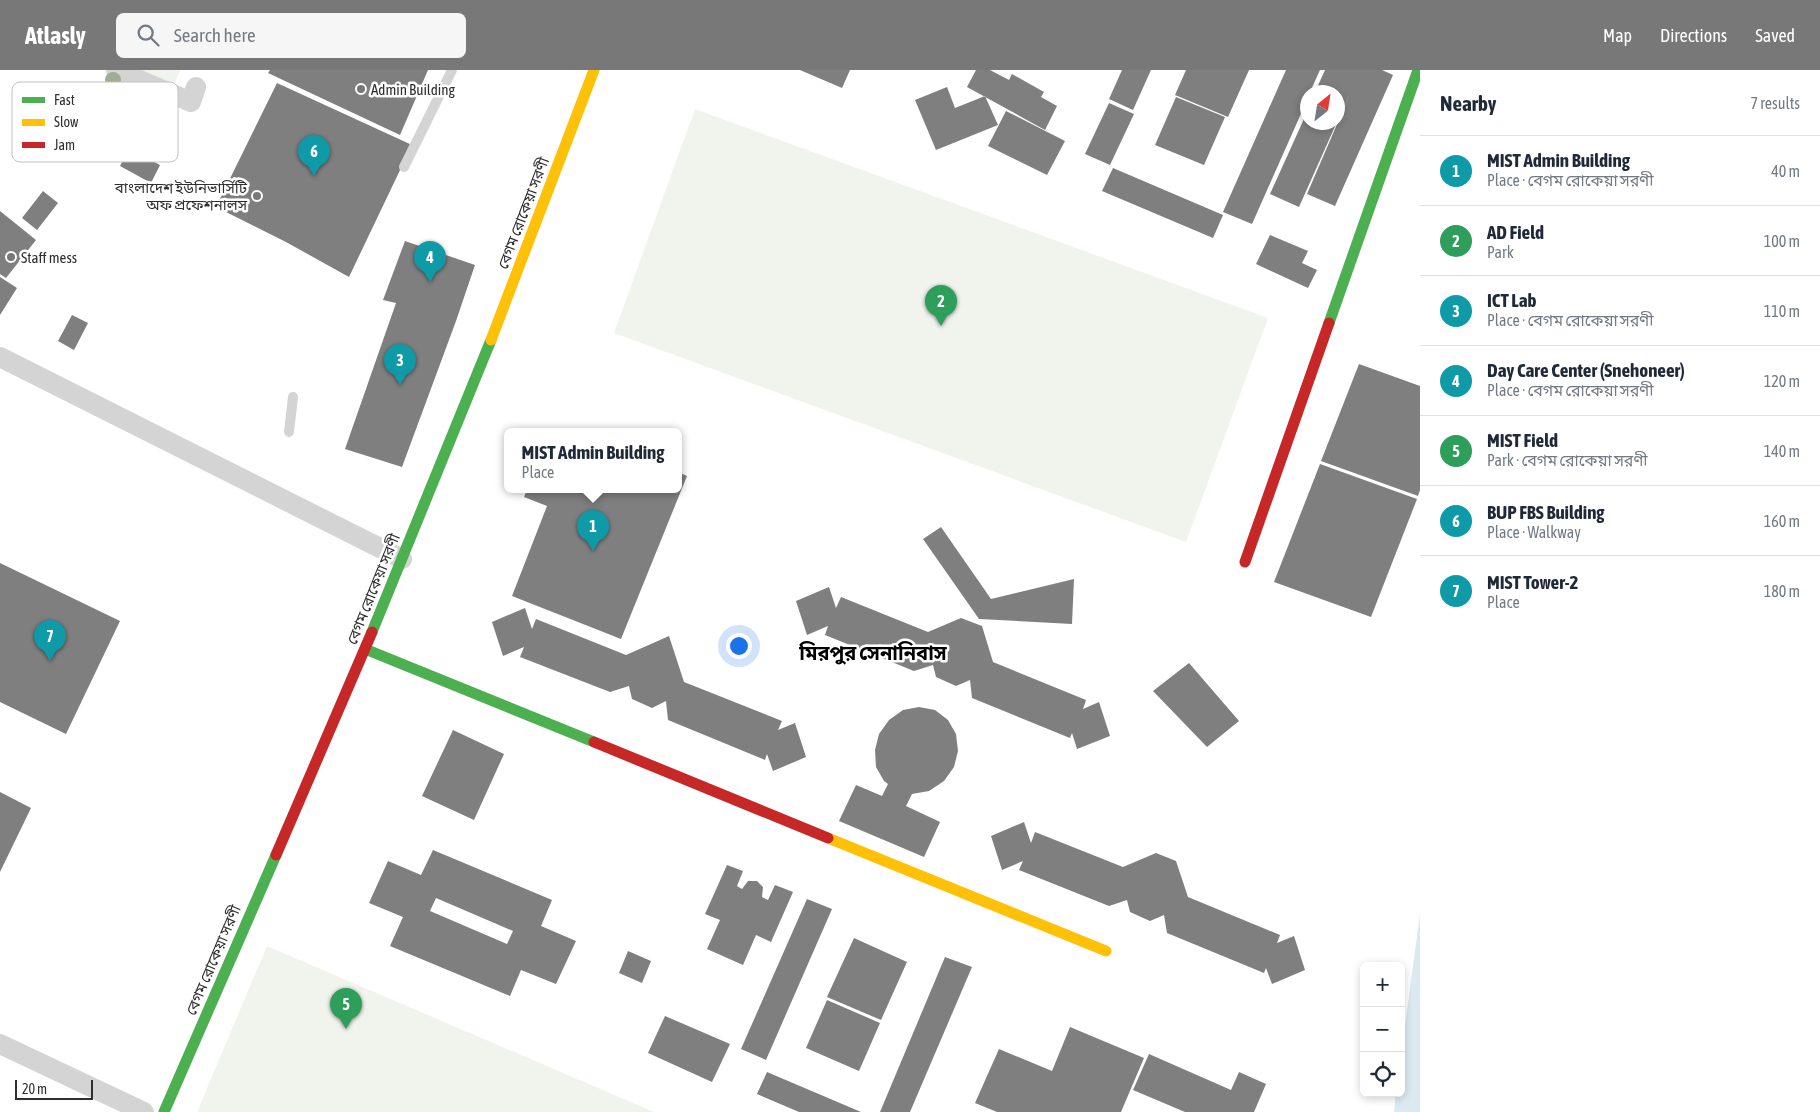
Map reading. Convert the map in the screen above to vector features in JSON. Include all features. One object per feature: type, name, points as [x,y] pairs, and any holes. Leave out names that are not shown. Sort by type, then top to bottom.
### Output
[{"type":"street","points":[[116,70],[144,82]]},
{"type":"street","name":"বেগম রোকেয়া সরণী","points":[[164,1112],[365,649],[488,347],[594,70]]},
{"type":"street","points":[[1245,562],[1418,70]]},
{"type":"street","points":[[178,96],[191,102],[196,87]]},
{"type":"street","points":[[0,356],[402,559]]},
{"type":"street","points":[[365,649],[1106,952]]},
{"type":"street","points":[[0,1044],[144,1112]]},
{"type":"lane","points":[[404,167],[452,70]]},
{"type":"lane","points":[[289,432],[292,397]]},
{"type":"shaded area","points":[[137,70],[180,70],[176,82],[165,82]]},
{"type":"shaded area","points":[[695,109],[1268,318],[1186,542],[614,333]]},
{"type":"shaded area","points":[[1420,914],[1420,1112],[1394,1112],[1396,1097],[1405,1097],[1405,1025]]},
{"type":"shaded area","points":[[267,946],[654,1112],[197,1112]]},
{"type":"building","name":"Admin Building","points":[[270,70],[428,70],[400,135],[268,73]]},
{"type":"building","points":[[800,70],[850,70],[842,88]]},
{"type":"building","points":[[976,70],[990,70],[1009,80],[1012,74],[1044,92],[1041,97],[1057,106],[1045,130],[967,87]]},
{"type":"building","points":[[1122,70],[1151,70],[1133,110],[1109,99]]},
{"type":"building","points":[[1186,70],[1249,70],[1228,117],[1175,95]]},
{"type":"building","points":[[1286,70],[1320,70],[1313,85],[1300,85],[1300,116],[1252,224],[1223,212]]},
{"type":"building","points":[[1325,70],[1382,70],[1393,75],[1335,206],[1307,194],[1335,130],[1345,130],[1345,106],[1350,94],[1345,105],[1345,85],[1318,85]]},
{"type":"building","points":[[277,83],[412,145],[349,277],[286,242],[216,207]]},
{"type":"building","points":[[947,87],[955,108],[985,96],[998,125],[936,150],[915,100]]},
{"type":"building","points":[[1176,97],[1225,117],[1204,165],[1155,145]]},
{"type":"building","points":[[1109,103],[1134,114],[1110,165],[1085,154]]},
{"type":"building","points":[[1006,111],[1065,141],[1047,175],[988,146]]},
{"type":"building","points":[[1300,128],[1300,130],[1333,130],[1299,207],[1270,194]]},
{"type":"building","points":[[122,162],[154,162],[160,165],[151,183],[120,166]]},
{"type":"building","points":[[1113,168],[1223,215],[1213,238],[1102,191]]},
{"type":"building","points":[[43,191],[58,203],[37,230],[22,218]]},
{"type":"building","name":"Staff mess","points":[[0,211],[36,240],[6,278],[0,274]]},
{"type":"building","points":[[1270,235],[1308,251],[1302,263],[1317,270],[1308,288],[1256,264]]},
{"type":"building","points":[[405,241],[475,265],[402,467],[345,449],[396,303],[383,300]]},
{"type":"building","points":[[0,277],[17,288],[0,315]]},
{"type":"building","points":[[72,315],[88,323],[74,350],[58,341]]},
{"type":"building","points":[[1359,364],[1420,386],[1420,490],[1418,496],[1321,461]]},
{"type":"building","points":[[1320,464],[1417,499],[1371,617],[1274,582]]},
{"type":"building","points":[[682,474],[687,476],[682,488]]},
{"type":"building","points":[[526,493],[680,493],[621,639],[512,596],[547,506],[524,497]]},
{"type":"building","points":[[941,527],[991,599],[1074,579],[1072,624],[979,619],[923,539]]},
{"type":"building","points":[[0,563],[120,621],[66,734],[0,702]]},
{"type":"building","points":[[829,587],[836,608],[841,597],[928,632],[961,618],[982,626],[993,662],[1086,700],[1083,709],[1099,702],[1110,736],[1077,749],[1072,733],[1070,738],[972,698],[970,680],[956,686],[936,677],[933,665],[914,671],[825,635],[828,626],[807,635],[796,601]]},
{"type":"building","points":[[525,608],[532,629],[536,619],[626,655],[669,636],[684,682],[782,721],[778,730],[795,723],[806,757],[773,771],[767,754],[765,760],[668,720],[666,701],[652,708],[632,699],[629,686],[610,692],[520,657],[524,647],[503,656],[492,622]]},
{"type":"building","points":[[1189,663],[1239,721],[1207,747],[1153,691]]},
{"type":"building","points":[[919,707],[935,710],[948,720],[956,734],[958,751],[954,767],[944,781],[929,791],[912,794],[906,806],[940,822],[924,857],[839,821],[856,785],[882,796],[888,784],[884,781],[876,767],[875,750],[879,734],[889,720],[903,710]]},
{"type":"building","points":[[453,730],[504,754],[474,820],[422,796]]},
{"type":"building","points":[[0,792],[31,808],[0,872]]},
{"type":"building","points":[[1024,822],[1031,843],[1035,832],[1123,867],[1156,853],[1176,861],[1188,897],[1280,935],[1277,943],[1294,936],[1305,970],[1272,984],[1266,968],[1264,973],[1167,933],[1164,915],[1150,921],[1130,912],[1127,900],[1109,906],[1019,870],[1023,861],[1002,870],[991,836]]},
{"type":"building","points":[[433,850],[552,900],[541,926],[576,941],[556,984],[521,970],[510,996],[390,946],[403,917],[369,903],[388,861],[421,875]],"holes":[[[436,898],[513,931],[507,944],[430,911]]]},
{"type":"building","points":[[727,865],[743,871],[737,886],[742,889],[748,881],[757,881],[763,887],[762,897],[768,900],[775,885],[793,892],[771,942],[756,935],[743,965],[707,949],[720,920],[705,914]]},
{"type":"building","points":[[807,899],[832,909],[766,1060],[741,1049]]},
{"type":"building","points":[[854,938],[907,962],[881,1020],[827,997]]},
{"type":"building","points":[[628,951],[651,961],[642,983],[619,973]]},
{"type":"building","points":[[945,957],[972,967],[910,1112],[880,1112]]},
{"type":"building","points":[[827,1000],[880,1023],[859,1071],[806,1048]]},
{"type":"building","points":[[665,1016],[730,1044],[712,1082],[648,1053]]},
{"type":"building","points":[[1070,1027],[1144,1058],[1121,1112],[997,1112],[975,1103],[999,1049],[1052,1071]]},
{"type":"building","points":[[1149,1054],[1231,1090],[1239,1072],[1266,1084],[1254,1112],[1185,1112],[1133,1090]]},
{"type":"building","points":[[767,1072],[861,1112],[799,1112],[757,1094]]},
{"type":"traffic: fast","points":[[1329,323],[1418,70]]},
{"type":"traffic: fast","points":[[372,632],[491,340]]},
{"type":"traffic: fast","points":[[365,649],[594,742]]},
{"type":"traffic: fast","points":[[164,1112],[276,855]]},
{"type":"traffic: slow","points":[[491,340],[594,70]]},
{"type":"traffic: slow","points":[[828,838],[1106,951]]},
{"type":"traffic: jam","points":[[1245,562],[1329,323]]},
{"type":"traffic: jam","points":[[276,855],[372,632]]},
{"type":"traffic: jam","points":[[594,742],[828,838]]},
{"type":"place","name":"Admin Building","points":[[361,89]]},
{"type":"place","name":"BUP FBS Building","points":[[314,176]]},
{"type":"place","name":"বাংলাদেশ ইউনিভার্সিটি অফ প্রফেশনালস","points":[[257,196]]},
{"type":"place","name":"Staff mess","points":[[11,257]]},
{"type":"place","name":"Day Care Center (Snehoneer)","points":[[430,282]]},
{"type":"place","name":"AD Field","points":[[941,326]]},
{"type":"place","name":"ICT Lab","points":[[400,385]]},
{"type":"place","name":"MIST Admin Building","points":[[593,551]]},
{"type":"place","name":"MIST Tower-2","points":[[50,661]]},
{"type":"place","name":"MIST Field","points":[[346,1029]]},
{"type":"district","name":"মিরপুর সেনানিবাস","points":[[873,652]]}]
